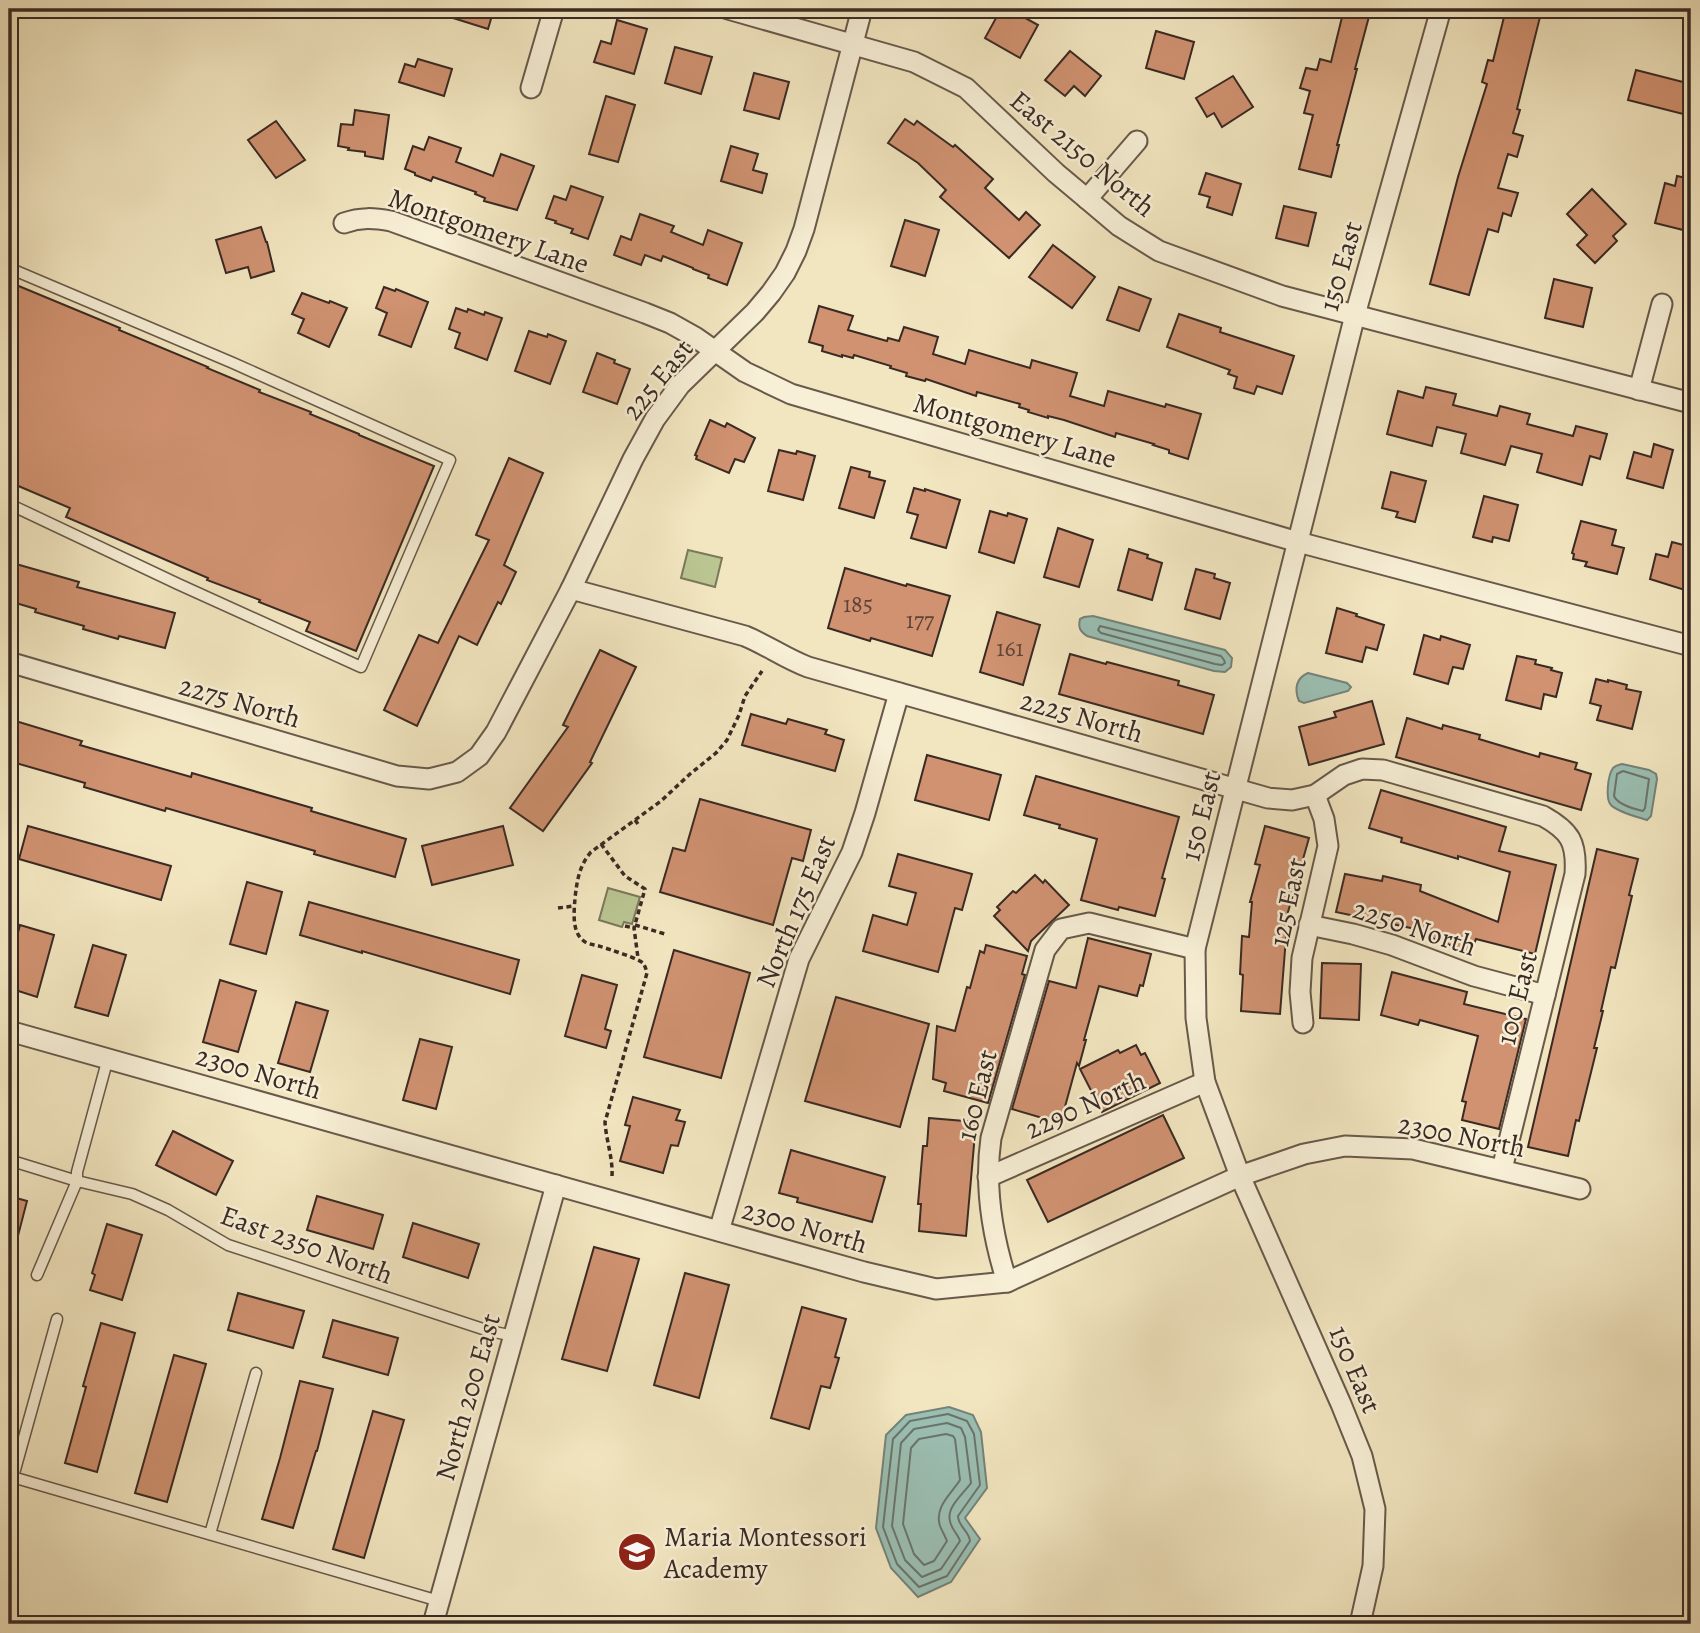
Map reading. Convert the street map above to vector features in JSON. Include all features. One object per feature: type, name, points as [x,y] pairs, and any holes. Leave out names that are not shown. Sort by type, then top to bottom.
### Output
[{"type":"street","points":[[531,88],[554,9]]},
{"type":"street","name":"East 2150 North","points":[[728,9],[914,62],[966,88],[1056,173],[1119,226],[1159,251],[1282,296],[1691,403]]},
{"type":"street","name":"225 East","points":[[457,772],[479,756],[496,732],[571,589],[632,459],[655,419],[680,385],[755,312],[785,272],[796,251],[812,200],[862,9]]},
{"type":"street","name":"150 East","points":[[1360,1624],[1373,1566],[1376,1510],[1362,1456],[1240,1176],[1205,1082],[1196,1018],[1195,949],[1355,315],[1441,9]]},
{"type":"street","points":[[1087,199],[1137,141]]},
{"type":"street","name":"Montgomery Lane","points":[[344,223],[366,218],[391,221],[645,313],[670,323],[716,350],[746,372],[791,394],[1298,542],[1691,646]]},
{"type":"street","points":[[1639,390],[1662,304]]},
{"type":"street","name":"2225 North","points":[[571,589],[746,636],[808,667],[1268,798],[1292,800],[1315,795],[1344,775],[1362,769],[1383,770],[1543,816],[1559,824],[1571,839]]},
{"type":"street","name":"2275 North","points":[[9,662],[397,776],[429,779],[457,772]]},
{"type":"street","name":"North 175 East","points":[[719,1231],[799,959],[852,852],[899,693]]},
{"type":"street","name":"125 East","points":[[1303,1023],[1300,992],[1302,958],[1328,846],[1324,819],[1315,795]]},
{"type":"street","name":"100 East","points":[[1503,1170],[1575,874],[1576,857],[1571,839]]},
{"type":"street","name":"160 East","points":[[1007,1282],[996,1248],[989,1198],[991,1138],[1045,950],[1061,929],[1089,923],[1195,949]]},
{"type":"street","name":"2250 North","points":[[1309,925],[1392,945],[1474,976],[1545,995]]},
{"type":"street","name":"2300 North","points":[[9,1031],[864,1272],[936,1289],[1007,1282],[1240,1176],[1304,1154],[1345,1146],[1413,1149],[1580,1189]]},
{"type":"street","name":"2290 North","points":[[988,1177],[1205,1082]]},
{"type":"street","name":"North 200 East","points":[[433,1624],[556,1185]]},
{"type":"lane","points":[[9,268],[233,363],[450,460],[362,667],[9,504]]},
{"type":"lane","points":[[37,1275],[77,1181],[77,1172],[108,1058]]},
{"type":"lane","name":"East 2350 North","points":[[9,1160],[77,1181],[132,1194],[168,1210],[228,1245],[489,1331],[514,1336]]},
{"type":"lane","points":[[57,1319],[11,1476],[439,1601]]},
{"type":"lane","points":[[210,1534],[256,1373]]},
{"type":"path","points":[[612,1176],[613,1166],[605,1122],[647,973],[645,964],[638,959],[580,939],[576,931],[574,906],[580,869],[590,852],[661,801],[722,747],[739,715],[745,696],[762,671]]},
{"type":"path","points":[[635,820],[640,827]]},
{"type":"path","points":[[601,844],[625,876],[645,889],[634,927],[638,959]]},
{"type":"path","points":[[558,908],[574,906]]},
{"type":"path","points":[[625,926],[665,934]]},
{"type":"green space","points":[[688,550],[722,558],[715,587],[681,578]]},
{"type":"green space","points":[[608,888],[640,897],[632,924],[624,922],[622,927],[599,920]]},
{"type":"water","points":[[1093,616],[1225,650],[1232,658],[1231,667],[1225,672],[1214,671],[1087,636],[1080,629],[1080,619]]},
{"type":"water","points":[[1308,673],[1347,683],[1351,687],[1348,691],[1304,703],[1299,701],[1296,688],[1301,678]]},
{"type":"water","points":[[1622,764],[1656,774],[1651,816],[1647,820],[1618,810],[1609,802],[1611,771]]},
{"type":"water","points":[[949,1407],[973,1415],[981,1432],[987,1488],[965,1518],[980,1539],[951,1582],[918,1597],[891,1568],[876,1528],[886,1435],[906,1415]]},
{"type":"building","points":[[435,9],[494,9],[488,29],[434,12]]},
{"type":"building","points":[[1001,9],[1009,9],[1038,25],[1020,58],[985,38]]},
{"type":"building","points":[[1344,9],[1371,9],[1331,177],[1299,169],[1313,115],[1304,113],[1310,91],[1300,88],[1306,68],[1317,70],[1320,59],[1331,62]]},
{"type":"building","points":[[1506,9],[1542,9],[1513,133],[1523,136],[1517,157],[1508,154],[1498,188],[1518,193],[1511,216],[1503,213],[1498,232],[1488,229],[1469,295],[1430,284],[1458,177],[1487,84],[1482,82],[1488,60],[1493,61]]},
{"type":"building","points":[[617,20],[647,29],[634,74],[594,62],[601,41],[611,44]]},
{"type":"building","points":[[1156,31],[1194,42],[1184,79],[1146,68]]},
{"type":"building","points":[[675,47],[712,57],[701,94],[665,83]]},
{"type":"building","points":[[1070,51],[1101,76],[1085,96],[1074,86],[1065,96],[1045,80]]},
{"type":"building","points":[[418,59],[452,69],[444,96],[399,82],[405,64],[415,67]]},
{"type":"building","points":[[1636,70],[1691,84],[1691,116],[1628,100]]},
{"type":"building","points":[[754,73],[789,82],[779,119],[744,110]]},
{"type":"building","points":[[1233,76],[1253,107],[1222,127],[1214,113],[1207,117],[1196,98]]},
{"type":"building","points":[[606,96],[635,105],[618,162],[589,154]]},
{"type":"building","points":[[355,110],[389,115],[383,159],[365,156],[365,152],[338,146],[341,124],[353,125]]},
{"type":"building","points":[[905,119],[914,125],[917,121],[953,147],[955,145],[993,179],[985,188],[1019,220],[1026,212],[1040,225],[1009,258],[940,197],[946,190],[918,163],[888,143]]},
{"type":"building","points":[[276,121],[305,160],[276,178],[248,140]]},
{"type":"building","points":[[429,137],[461,148],[456,162],[493,176],[501,154],[534,166],[517,210],[484,201],[485,198],[475,194],[476,192],[433,177],[431,181],[405,169],[413,146],[424,150]]},
{"type":"building","points":[[731,146],[758,154],[753,170],[767,174],[762,193],[721,181]]},
{"type":"building","points":[[1206,173],[1241,184],[1232,215],[1207,207],[1210,197],[1199,194]]},
{"type":"building","points":[[1677,176],[1691,179],[1691,232],[1655,223],[1665,183],[1675,186]]},
{"type":"building","points":[[571,186],[603,197],[588,239],[571,233],[573,229],[546,218],[554,196],[566,200]]},
{"type":"building","points":[[1592,189],[1626,224],[1613,236],[1617,241],[1595,263],[1577,245],[1587,235],[1567,214]]},
{"type":"building","points":[[1284,206],[1316,213],[1308,246],[1276,238]]},
{"type":"building","points":[[640,214],[674,226],[671,232],[703,245],[708,230],[742,243],[727,285],[663,256],[661,261],[645,255],[641,265],[614,255],[621,236],[631,240]]},
{"type":"building","points":[[905,220],[939,230],[925,276],[891,266]]},
{"type":"building","points":[[261,227],[274,271],[251,278],[248,267],[226,273],[216,240]]},
{"type":"building","points":[[1053,245],[1095,277],[1072,308],[1029,277]]},
{"type":"building","points":[[1554,279],[1592,288],[1583,327],[1545,318]]},
{"type":"building","points":[[9,282],[434,466],[356,651],[306,631],[310,622],[207,580],[208,578],[66,517],[70,508],[9,482]]},
{"type":"building","points":[[384,287],[428,302],[411,347],[379,335],[387,313],[376,308]]},
{"type":"building","points":[[1119,287],[1151,299],[1139,331],[1107,320]]},
{"type":"building","points":[[302,293],[347,308],[329,347],[298,333],[304,319],[292,314]]},
{"type":"building","points":[[819,306],[853,316],[848,330],[887,341],[888,338],[899,341],[904,327],[938,337],[933,354],[965,364],[969,350],[1030,368],[1032,360],[1077,373],[1070,396],[1104,406],[1108,391],[1201,414],[1188,459],[1169,453],[1169,450],[1154,444],[1116,433],[1115,437],[1064,420],[1028,412],[1029,410],[1019,407],[1020,404],[977,392],[976,396],[926,379],[925,381],[906,376],[907,373],[890,368],[891,366],[854,355],[853,358],[842,357],[822,351],[823,346],[809,342]]},
{"type":"building","points":[[456,308],[484,315],[485,312],[502,318],[487,360],[455,348],[460,333],[449,329]]},
{"type":"building","points":[[1179,314],[1221,328],[1220,332],[1294,356],[1282,394],[1257,386],[1254,394],[1234,388],[1237,377],[1228,374],[1230,370],[1167,347]]},
{"type":"building","points":[[529,331],[566,341],[550,384],[515,371]]},
{"type":"building","points":[[597,353],[630,369],[617,404],[583,392]]},
{"type":"building","points":[[1426,387],[1456,394],[1453,405],[1497,416],[1500,406],[1530,414],[1527,424],[1573,436],[1576,426],[1607,434],[1600,459],[1590,456],[1582,485],[1537,472],[1542,454],[1511,446],[1505,465],[1461,453],[1466,434],[1437,427],[1432,446],[1387,434],[1398,391],[1423,398]]},
{"type":"building","points":[[710,420],[725,427],[727,423],[755,438],[744,462],[735,459],[729,473],[696,459],[695,455]]},
{"type":"building","points":[[1654,444],[1673,450],[1663,488],[1627,478],[1634,452],[1651,457]]},
{"type":"building","points":[[779,450],[815,456],[803,500],[768,491]]},
{"type":"building","points":[[509,458],[543,473],[504,565],[516,572],[477,645],[459,636],[417,726],[384,710],[419,635],[438,643],[489,540],[476,535]]},
{"type":"building","points":[[851,467],[870,472],[869,477],[885,481],[874,518],[839,508]]},
{"type":"building","points":[[1391,472],[1426,481],[1415,522],[1396,517],[1398,512],[1382,508]]},
{"type":"building","points":[[914,488],[960,500],[946,548],[911,538],[918,515],[907,512]]},
{"type":"building","points":[[1484,496],[1518,505],[1509,541],[1493,537],[1492,542],[1473,537]]},
{"type":"building","points":[[990,511],[1027,519],[1014,563],[979,552]]},
{"type":"building","points":[[1581,521],[1616,530],[1612,545],[1624,548],[1617,574],[1585,566],[1587,562],[1573,559],[1572,553]]},
{"type":"building","points":[[1058,528],[1093,540],[1079,587],[1044,577]]},
{"type":"building","points":[[1672,542],[1691,547],[1691,592],[1650,579],[1656,554],[1668,557]]},
{"type":"building","points":[[1129,549],[1162,563],[1152,600],[1118,590]]},
{"type":"building","points":[[9,562],[79,582],[77,587],[175,613],[165,648],[83,629],[84,626],[35,612],[36,609],[9,601]]},
{"type":"building","points":[[845,568],[950,596],[932,656],[828,628]]},
{"type":"building","points":[[1196,569],[1215,574],[1214,578],[1230,583],[1220,619],[1185,609]]},
{"type":"building","points":[[1337,608],[1384,625],[1377,650],[1366,647],[1362,662],[1326,653]]},
{"type":"building","points":[[997,612],[1040,625],[1023,685],[980,672]]},
{"type":"building","points":[[1424,635],[1440,640],[1441,636],[1470,645],[1463,669],[1453,667],[1448,684],[1414,674]]},
{"type":"building","points":[[600,650],[636,667],[590,762],[592,763],[543,831],[510,808],[568,727],[563,725]]},
{"type":"building","points":[[1070,654],[1179,681],[1178,685],[1214,695],[1203,734],[1059,694]]},
{"type":"building","points":[[1517,656],[1536,660],[1535,664],[1562,673],[1556,697],[1544,694],[1541,709],[1506,700]]},
{"type":"building","points":[[1596,679],[1627,685],[1626,689],[1641,692],[1632,729],[1597,720],[1601,706],[1590,703]]},
{"type":"building","points":[[1372,701],[1384,744],[1309,765],[1299,727],[1336,717],[1334,712]]},
{"type":"building","points":[[751,714],[786,724],[788,719],[827,730],[825,734],[844,740],[835,771],[742,745]]},
{"type":"building","points":[[1407,718],[1442,729],[1443,725],[1480,735],[1479,739],[1539,757],[1540,753],[1577,763],[1575,769],[1591,774],[1581,810],[1396,757]]},
{"type":"building","points":[[9,719],[82,741],[80,745],[191,777],[192,773],[406,839],[395,877],[314,854],[315,851],[84,787],[85,783],[9,761]]},
{"type":"building","points":[[927,755],[1001,775],[989,820],[915,800]]},
{"type":"building","points":[[1036,776],[1179,817],[1162,878],[1165,879],[1155,916],[1081,900],[1097,839],[1024,815]]},
{"type":"building","points":[[1381,790],[1506,827],[1499,851],[1556,865],[1535,954],[1476,939],[1470,953],[1419,933],[1420,930],[1336,912],[1345,874],[1382,881],[1383,876],[1421,885],[1420,891],[1498,922],[1510,872],[1401,842],[1402,838],[1369,828]]},
{"type":"building","points":[[700,799],[811,830],[803,861],[792,858],[773,925],[660,892],[673,848],[685,851]]},
{"type":"building","points":[[28,826],[171,866],[161,900],[19,859]]},
{"type":"building","points":[[503,826],[513,865],[432,885],[422,846]]},
{"type":"building","points":[[1265,826],[1309,838],[1288,912],[1280,1014],[1241,1011],[1242,936],[1249,937],[1250,902],[1260,865],[1255,864]]},
{"type":"building","points":[[1597,849],[1638,859],[1615,968],[1611,967],[1601,1011],[1594,1048],[1597,1048],[1568,1156],[1528,1147]]},
{"type":"building","points":[[898,854],[972,874],[962,910],[955,908],[938,972],[863,951],[873,915],[907,925],[916,893],[889,886]]},
{"type":"building","points":[[1035,875],[1043,883],[1045,880],[1069,905],[1031,941],[1028,951],[994,916],[1000,910],[997,907],[1013,891],[1016,893]]},
{"type":"building","points":[[247,882],[282,892],[266,954],[230,944]]},
{"type":"building","points":[[309,902],[519,960],[510,994],[300,935]]},
{"type":"building","points":[[20,925],[54,935],[37,997],[9,988],[9,965]]},
{"type":"building","points":[[1088,938],[1151,954],[1143,986],[1140,985],[1137,996],[1099,986],[1079,1066],[1077,1063],[1063,1114],[1059,1113],[1056,1122],[1012,1109],[1049,981],[1076,988]]},
{"type":"building","points":[[93,945],[126,955],[108,1016],[75,1007]]},
{"type":"building","points":[[986,945],[1027,956],[1022,974],[1025,975],[988,1103],[944,1091],[946,1083],[933,1079],[937,1026],[955,1031],[967,987],[970,988],[980,951],[984,953]]},
{"type":"building","points":[[674,950],[750,973],[721,1078],[644,1057]]},
{"type":"building","points":[[1322,963],[1361,964],[1359,1020],[1320,1018]]},
{"type":"building","points":[[1392,972],[1467,992],[1464,1004],[1526,1019],[1499,1129],[1462,1120],[1466,1102],[1462,1101],[1478,1036],[1420,1020],[1418,1025],[1381,1015]]},
{"type":"building","points":[[582,975],[617,985],[605,1029],[611,1031],[606,1048],[565,1036]]},
{"type":"building","points":[[220,980],[256,991],[238,1052],[203,1042]]},
{"type":"building","points":[[836,997],[929,1024],[900,1127],[805,1101]]},
{"type":"building","points":[[296,1002],[328,1011],[310,1072],[278,1063]]},
{"type":"building","points":[[420,1039],[452,1047],[436,1109],[403,1100]]},
{"type":"building","points":[[1136,1045],[1141,1055],[1145,1053],[1160,1083],[1102,1112],[1080,1069],[1118,1050],[1120,1053]]},
{"type":"building","points":[[633,1097],[680,1110],[676,1120],[685,1122],[678,1146],[671,1145],[663,1173],[620,1161],[630,1126],[625,1125]]},
{"type":"building","points":[[1163,1115],[1184,1158],[1048,1222],[1027,1180]]},
{"type":"building","points":[[929,1118],[976,1122],[966,1236],[919,1231],[921,1204],[918,1204],[923,1146],[927,1146]]},
{"type":"building","points":[[173,1131],[233,1161],[216,1195],[156,1165]]},
{"type":"building","points":[[791,1150],[885,1177],[872,1222],[797,1202],[798,1198],[779,1193]]},
{"type":"building","points":[[9,1196],[27,1201],[14,1251],[9,1250]]},
{"type":"building","points":[[317,1196],[383,1215],[373,1249],[307,1230]]},
{"type":"building","points":[[413,1223],[479,1244],[468,1278],[403,1257]]},
{"type":"building","points":[[107,1224],[142,1235],[122,1300],[90,1290],[95,1275],[92,1273]]},
{"type":"building","points":[[594,1247],[639,1259],[607,1371],[562,1359]]},
{"type":"building","points":[[685,1273],[729,1285],[699,1398],[654,1385]]},
{"type":"building","points":[[238,1293],[304,1311],[293,1348],[228,1330]]},
{"type":"building","points":[[802,1307],[846,1319],[835,1357],[839,1358],[830,1388],[821,1386],[809,1429],[771,1418]]},
{"type":"building","points":[[333,1320],[398,1338],[388,1375],[323,1357]]},
{"type":"building","points":[[101,1323],[135,1333],[97,1472],[65,1463]]},
{"type":"building","points":[[174,1355],[206,1364],[167,1502],[135,1493]]},
{"type":"building","points":[[300,1381],[333,1389],[293,1528],[262,1519]]},
{"type":"building","points":[[373,1411],[404,1420],[364,1558],[333,1549]]},
{"type":"place","name":"Maria Montessori Academy","points":[[637,1552]]}]
